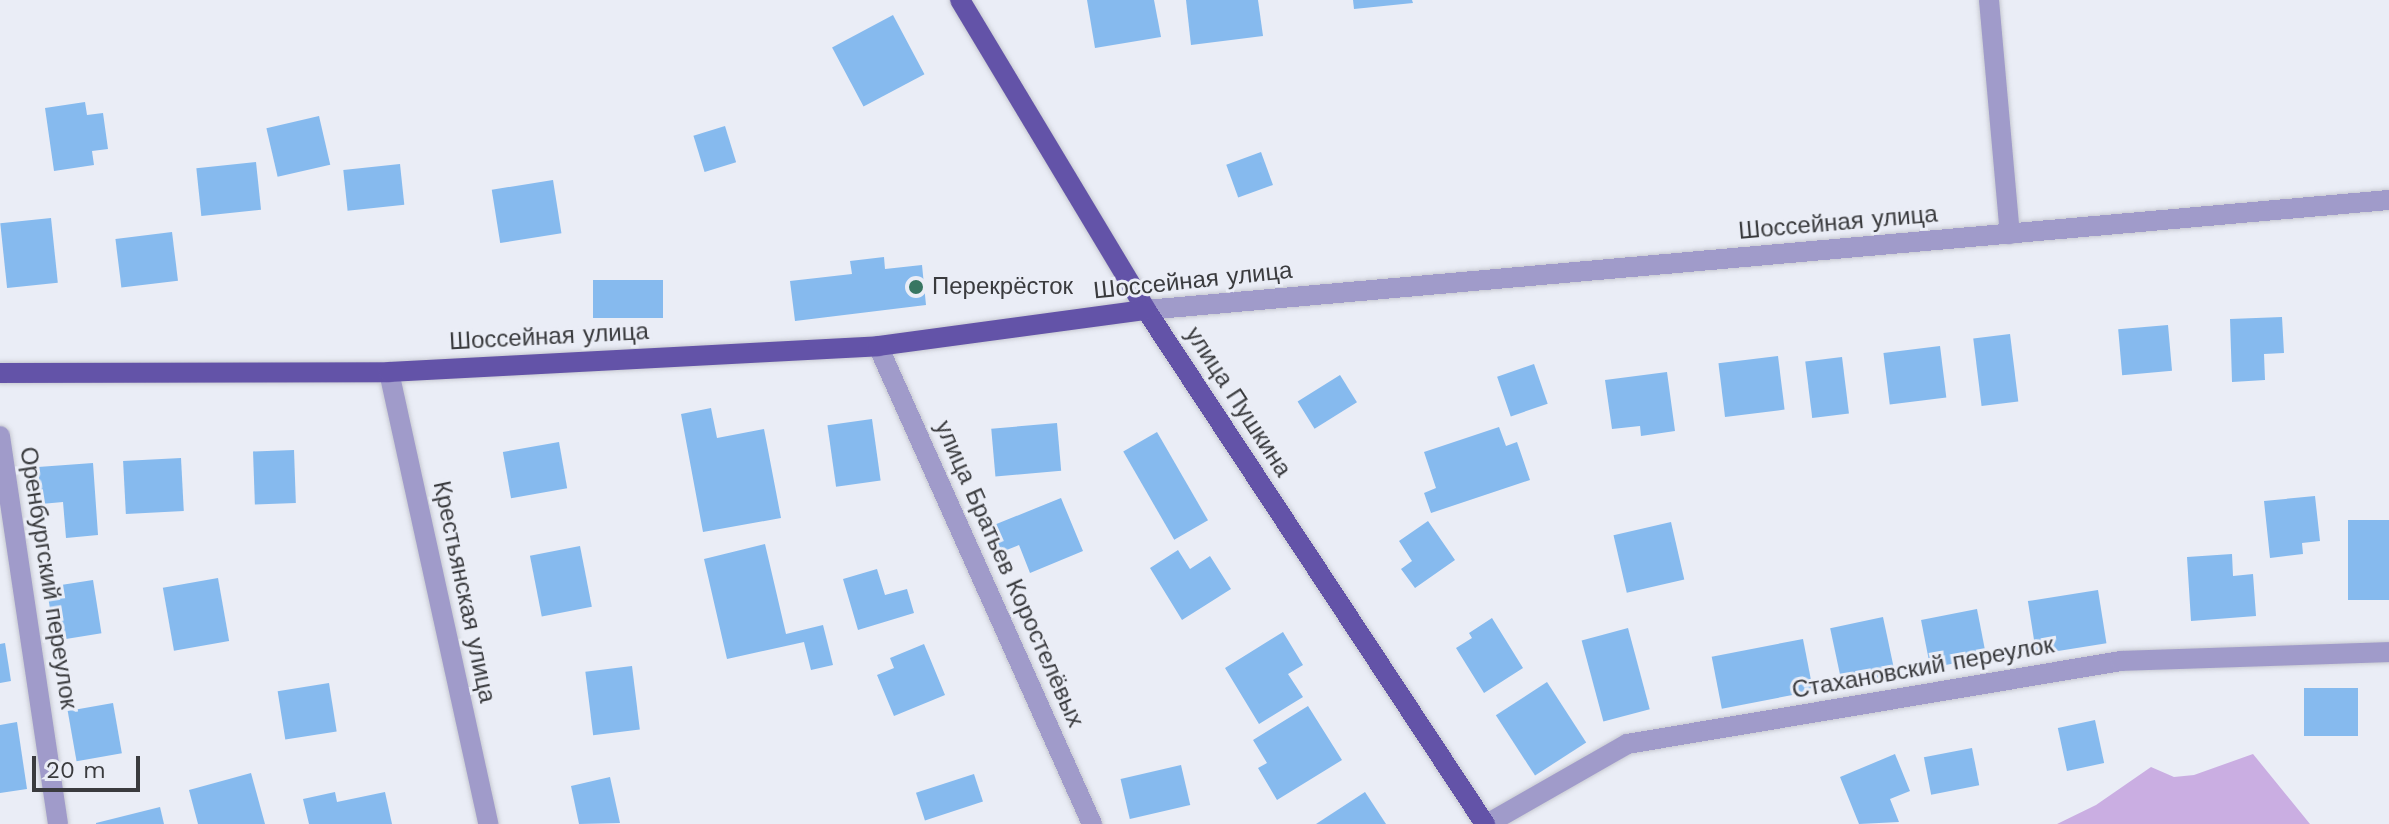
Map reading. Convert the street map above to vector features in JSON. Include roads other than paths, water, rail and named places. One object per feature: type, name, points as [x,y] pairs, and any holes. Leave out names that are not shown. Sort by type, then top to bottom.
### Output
[{"type":"main road","name":"улица Пушкина","points":[[960,0],[1146,310],[1486,824]]},
{"type":"main road","name":"Шоссейная улица","points":[[0,373],[389,372],[878,346],[1146,310]]},
{"type":"street","points":[[1989,0],[2010,234]]},
{"type":"street","name":"Шоссейная улица","points":[[1146,310],[2389,200]]},
{"type":"street","name":"улица Братьев Коростелёвых","points":[[878,346],[1092,824]]},
{"type":"street","name":"Крестьянская улица","points":[[389,372],[488,824]]},
{"type":"street","name":"Оренбургский переулок","points":[[0,436],[58,824]]},
{"type":"street","name":"Стахановский переулок","points":[[1486,824],[1627,744],[2121,661],[2389,652]]},
{"type":"place","name":"Перекрёсток","points":[[916,287]]}]
